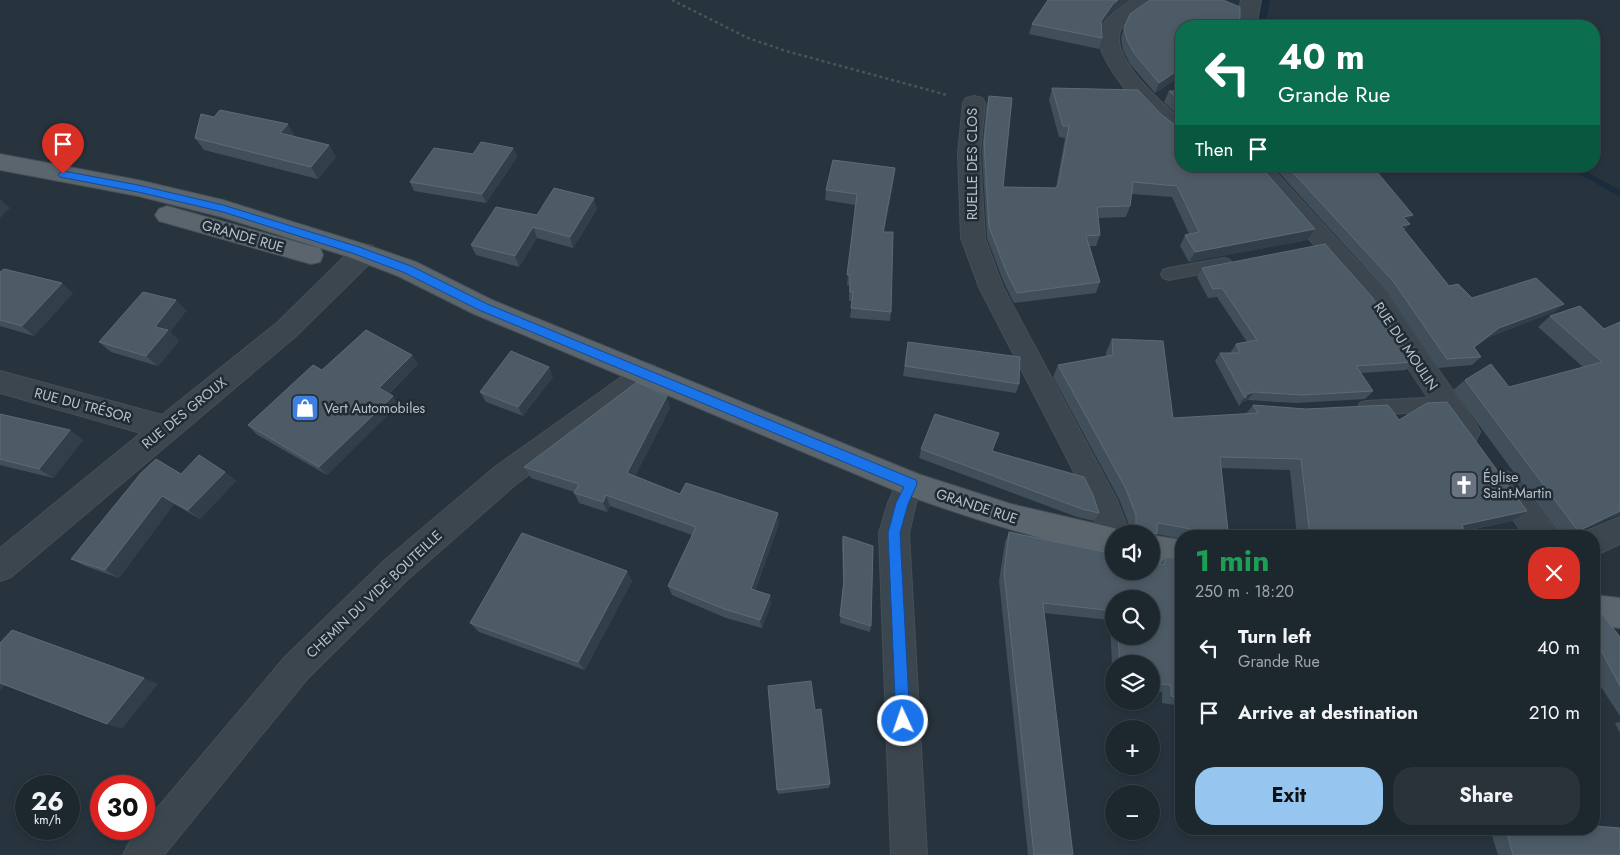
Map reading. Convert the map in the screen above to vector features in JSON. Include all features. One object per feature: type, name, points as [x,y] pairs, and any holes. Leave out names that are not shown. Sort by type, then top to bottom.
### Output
[{"type":"main road","name":"GRANDE RUE","points":[[0,162],[138,188],[223,209],[357,260]]},
{"type":"main road","name":"GRANDE RUE","points":[[0,177],[118,202],[357,260],[407,269],[483,307],[911,484],[982,509],[1047,528],[1105,540]]},
{"type":"main road","points":[[1160,550],[1175,553]]},
{"type":"main road","points":[[1600,611],[1620,613]]},
{"type":"street","points":[[1146,0],[1116,22],[1108,39],[1114,58],[1125,74],[1158,112],[1175,127]]},
{"type":"street","points":[[1247,20],[1250,0]]},
{"type":"street","name":"RUELLE DES CLOS","points":[[974,103],[969,153],[972,238],[991,287],[1103,500],[1112,525]]},
{"type":"street","name":"RUE DU MOULIN","points":[[1262,172],[1318,246],[1375,298],[1445,404],[1538,530]]},
{"type":"street","name":"RUE DES GROUX","points":[[0,567],[287,329],[357,260]]},
{"type":"street","name":"CHEMIN DU VIDE BOUTEILLE","points":[[141,855],[296,668],[396,570],[505,476],[646,374]]},
{"type":"street","name":"RUE DU TRÉSOR","points":[[0,382],[166,428]]},
{"type":"street","points":[[909,855],[894,533],[902,503],[911,484]]},
{"type":"street","points":[[1600,539],[1620,530]]},
{"type":"lane","points":[[1169,274],[1244,260]]},
{"type":"lane","points":[[1346,409],[1445,404]]},
{"type":"path","name":"RUELLE DES CLOS","points":[[672,0],[748,38],[786,51],[974,103]]},
{"type":"building","points":[[1048,0],[1118,0],[1101,21],[1102,38],[1032,24]]},
{"type":"building","points":[[1150,0],[1223,0],[1240,7],[1239,20],[1175,20],[1175,72],[1159,83],[1134,53],[1127,40],[1124,28],[1130,14]]},
{"type":"building","points":[[1052,88],[1138,90],[1162,115],[1175,125],[1175,172],[1265,172],[1315,229],[1195,252],[1185,235],[1199,232],[1177,186],[1133,182],[1130,206],[1097,207],[1100,235],[1086,236],[1100,282],[1017,293],[989,227],[984,142],[989,96],[1012,98],[1003,187],[1055,188],[1058,186],[1069,126],[1063,126]]},
{"type":"building","points":[[1169,91],[1175,91],[1175,96]]},
{"type":"building","points":[[220,110],[288,124],[280,133],[329,145],[311,167],[195,138],[201,114],[214,117]]},
{"type":"building","points":[[481,142],[513,148],[482,194],[410,182],[434,148],[473,154]]},
{"type":"building","points":[[833,160],[895,168],[883,232],[893,232],[891,312],[851,308],[853,292],[850,292],[850,275],[847,275],[857,194],[826,190]]},
{"type":"building","points":[[1293,172],[1377,172],[1413,215],[1403,217],[1410,224],[1401,226],[1449,286],[1458,284],[1472,298],[1536,278],[1564,304],[1499,328],[1474,347],[1481,357],[1447,359],[1393,281]]},
{"type":"building","points":[[554,188],[594,198],[570,237],[533,227],[515,256],[471,245],[496,207],[537,215]]},
{"type":"building","points":[[1325,244],[1372,297],[1414,362],[1356,366],[1373,391],[1303,395],[1254,392],[1247,394],[1245,398],[1220,353],[1240,353],[1236,344],[1257,340],[1222,288],[1213,289],[1202,268]]},
{"type":"building","points":[[4,269],[62,283],[22,326],[0,320],[0,272]]},
{"type":"building","points":[[143,292],[176,300],[155,327],[168,330],[146,356],[99,342]]},
{"type":"building","points":[[1580,306],[1604,329],[1620,322],[1620,511],[1580,530],[1577,530],[1465,380],[1491,364],[1509,387],[1602,362],[1550,316]]},
{"type":"building","points":[[366,330],[412,355],[379,388],[393,396],[319,467],[248,425],[313,365],[322,370]]},
{"type":"building","points":[[1112,339],[1163,341],[1173,418],[1258,413],[1253,405],[1306,409],[1388,405],[1399,420],[1427,403],[1447,402],[1527,511],[1462,525],[1464,530],[1309,530],[1301,459],[1220,457],[1228,530],[1191,530],[1159,523],[1157,525],[1135,525],[1136,515],[1126,489],[1058,365],[1113,355]]},
{"type":"building","points":[[908,342],[1020,357],[1019,384],[905,366]]},
{"type":"building","points":[[511,351],[549,367],[518,407],[480,392]]},
{"type":"building","points":[[637,382],[667,396],[627,473],[680,494],[686,483],[778,513],[751,589],[770,595],[760,620],[724,609],[668,586],[696,527],[606,495],[603,502],[574,493],[579,484],[524,467]]},
{"type":"building","points":[[0,414],[70,430],[39,469],[0,459]]},
{"type":"building","points":[[935,414],[999,433],[992,451],[1084,477],[1099,513],[1082,509],[921,449]]},
{"type":"building","points":[[199,455],[225,472],[188,510],[162,496],[105,570],[71,559],[141,473],[156,459],[181,474]]},
{"type":"building","points":[[1009,532],[1105,552],[1105,580],[1160,580],[1160,564],[1164,565],[1166,557],[1175,558],[1175,697],[1171,696],[1171,685],[1160,684],[1160,655],[1119,655],[1119,645],[1160,645],[1160,590],[1105,590],[1105,610],[1043,603],[1073,855],[1034,855],[1004,572]]},
{"type":"building","points":[[522,533],[627,571],[578,662],[470,623]]},
{"type":"building","points":[[843,536],[873,546],[871,626],[840,616],[844,580]]},
{"type":"building","points":[[1600,612],[1620,637],[1620,686],[1600,648]]},
{"type":"building","points":[[12,630],[144,678],[107,724],[0,683],[0,643]]},
{"type":"building","points":[[811,681],[815,710],[821,709],[830,784],[777,790],[768,686]]},
{"type":"building","points":[[1600,826],[1620,828],[1620,855],[1513,855],[1508,835],[1600,835]]},
{"type":"waterway","points":[[1262,20],[1266,0]]},
{"type":"waterway","points":[[1580,172],[1620,194]]},
{"type":"place","name":"Vert Automobiles","points":[[305,408]]},
{"type":"place","name":"Église Saint-Martin","points":[[1464,485]]},
{"type":"route","points":[[63,174],[138,188],[223,209],[298,231],[407,269],[483,307],[911,484],[902,503],[894,533],[903,721]]}]
